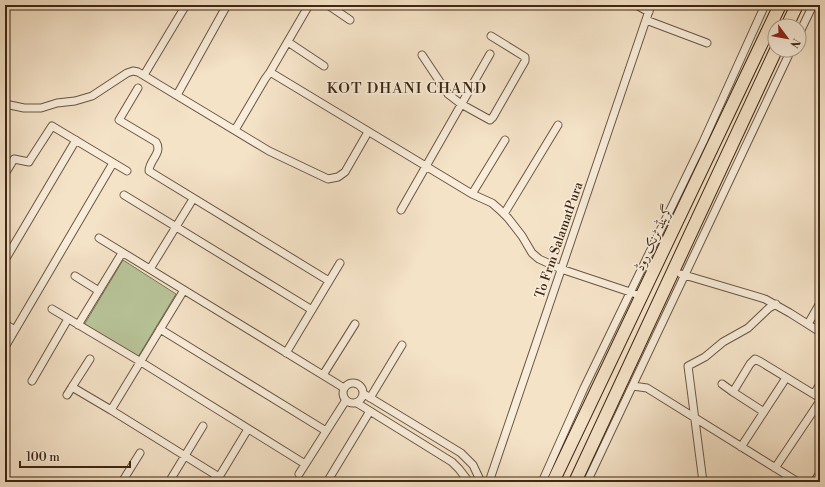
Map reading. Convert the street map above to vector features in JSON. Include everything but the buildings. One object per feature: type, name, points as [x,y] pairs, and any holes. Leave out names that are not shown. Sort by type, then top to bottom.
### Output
[{"type":"highway","name":"گرینڈ ٹرنک روڈ","points":[[553,482],[584,417],[590,391],[636,294],[708,145],[780,5]]},
{"type":"highway","points":[[791,18],[797,5]]},
{"type":"highway","points":[[575,482],[602,424],[618,403],[678,273],[772,58]]},
{"type":"highway","points":[[584,417],[602,424]]},
{"type":"street","points":[[144,75],[186,5]]},
{"type":"street","points":[[177,95],[226,5]]},
{"type":"street","points":[[235,130],[264,79],[270,72],[310,5]]},
{"type":"street","points":[[328,5],[350,20]]},
{"type":"street","points":[[636,5],[650,8]]},
{"type":"street","points":[[708,145],[765,5]]},
{"type":"street","points":[[807,18],[813,5]]},
{"type":"street","name":"To Frm SalamatPura","points":[[489,482],[650,8]]},
{"type":"street","points":[[646,20],[707,43]]},
{"type":"street","points":[[422,55],[448,94],[461,104],[490,120],[494,118],[526,61],[525,57],[491,36]]},
{"type":"street","points":[[288,42],[324,66]]},
{"type":"street","points":[[401,210],[490,54]]},
{"type":"street","points":[[587,482],[618,403],[632,386],[678,273],[787,58]]},
{"type":"street","points":[[5,104],[24,108],[41,108],[57,103],[75,101],[92,96],[127,74],[138,72],[269,151],[328,179],[333,179],[345,172],[368,132]]},
{"type":"street","points":[[270,72],[472,194],[492,203],[504,214],[522,236],[532,253],[546,263],[636,294]]},
{"type":"street","points":[[138,88],[119,120],[156,142],[158,151],[149,166],[149,171],[329,281]]},
{"type":"street","points":[[504,214],[558,125]]},
{"type":"street","points":[[5,174],[14,159],[28,162],[30,160],[52,126],[127,171]]},
{"type":"street","points":[[5,260],[76,140]]},
{"type":"street","points":[[472,194],[505,140]]},
{"type":"street","points":[[5,347],[113,163]]},
{"type":"street","points":[[124,195],[312,310]]},
{"type":"street","points":[[150,269],[193,199]]},
{"type":"street","points":[[99,238],[344,388]]},
{"type":"street","points":[[78,325],[122,252]]},
{"type":"street","points":[[286,353],[340,264]]},
{"type":"street","points":[[678,273],[765,299],[776,304],[820,332]]},
{"type":"street","points":[[75,276],[98,291]]},
{"type":"street","points":[[111,410],[184,290]]},
{"type":"street","points":[[808,324],[820,303]]},
{"type":"street","points":[[704,482],[688,366],[705,357],[723,342],[748,328],[769,308],[776,304]]},
{"type":"street","points":[[52,309],[141,362],[305,464]]},
{"type":"street","points":[[32,381],[68,319]]},
{"type":"street","points":[[5,324],[15,330]]},
{"type":"street","points":[[324,375],[355,324]]},
{"type":"street","points":[[160,329],[326,431]]},
{"type":"street","points":[[370,398],[402,345]]},
{"type":"street","points":[[67,395],[90,359]]},
{"type":"street","points":[[733,392],[750,364],[755,359],[814,394],[820,400],[775,468]]},
{"type":"street","points":[[741,447],[786,378]]},
{"type":"street","points":[[469,482],[452,462],[357,403],[351,403],[346,400],[343,394],[344,388],[350,383],[357,384],[362,388],[364,394],[370,398],[461,453],[473,465],[481,482]]},
{"type":"street","points":[[722,384],[764,412]]},
{"type":"street","points":[[814,394],[820,384]]},
{"type":"street","points":[[632,386],[647,388],[798,482]]},
{"type":"street","points":[[72,387],[185,456],[217,479],[248,429]]},
{"type":"street","points":[[542,482],[590,391]]},
{"type":"street","points":[[357,403],[361,400],[364,394]]},
{"type":"street","points":[[299,474],[346,400]]},
{"type":"street","points":[[327,482],[370,411]]},
{"type":"street","points":[[169,482],[203,426]]},
{"type":"street","points":[[122,482],[140,453]]},
{"type":"street","points":[[814,482],[820,473]]},
{"type":"green space","points":[[123,260],[176,294],[138,357],[84,325]]},
{"type":"district","name":"KOT DHANI CHAND","points":[[407,88]]}]
